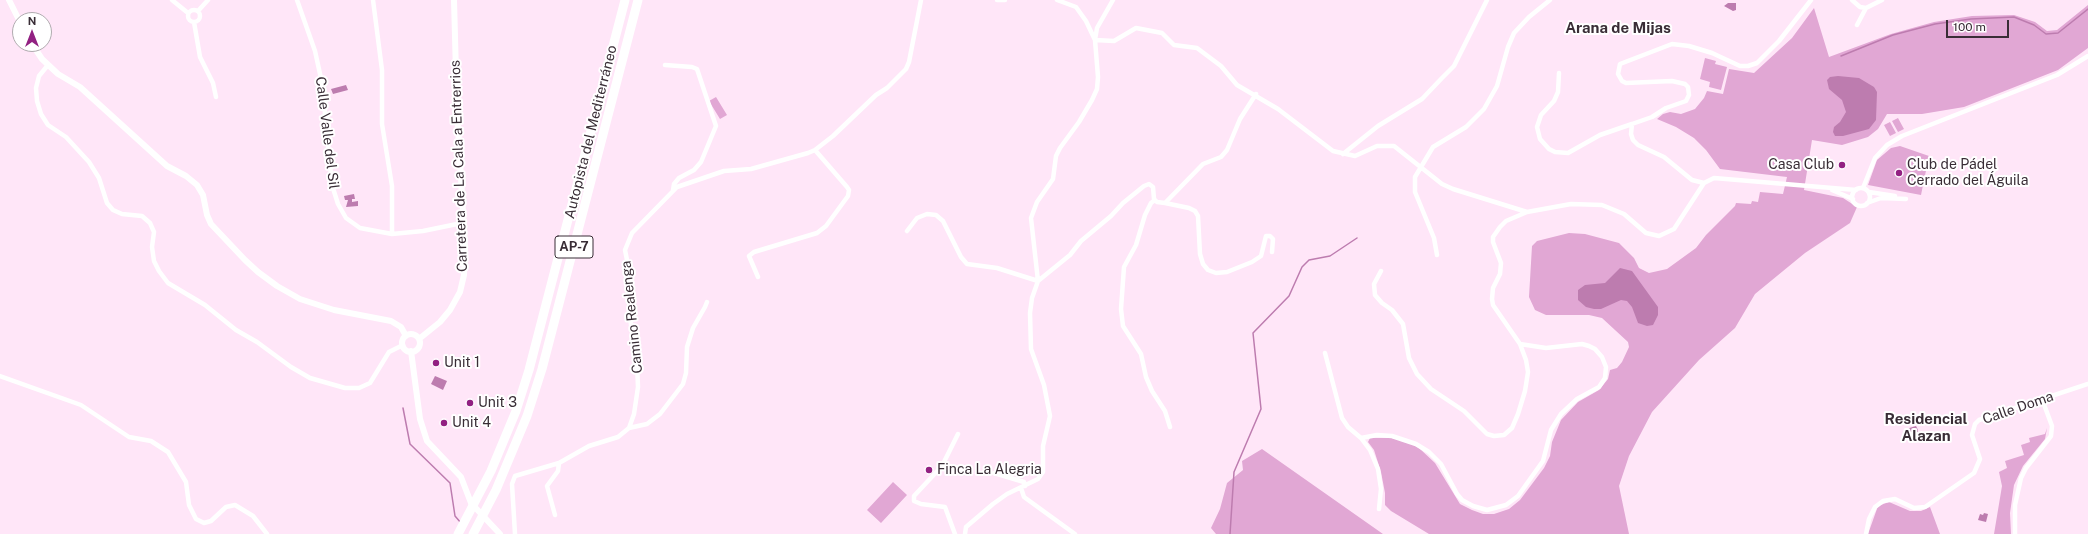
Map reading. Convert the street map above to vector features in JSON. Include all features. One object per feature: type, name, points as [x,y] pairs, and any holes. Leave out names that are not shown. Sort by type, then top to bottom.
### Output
[{"type":"highway","name":"Autopista del Mediterráneo","points":[[458,534],[491,471],[516,411],[536,345],[625,0]]},
{"type":"highway","name":"Autopista del Mediterráneo","points":[[472,534],[496,490],[527,416],[549,345],[638,0]]},
{"type":"street","points":[[9,0],[15,12]]},
{"type":"street","points":[[172,0],[188,13],[189,20],[194,22]]},
{"type":"street","points":[[194,22],[199,19],[198,12],[208,0]]},
{"type":"street","name":"Calle Valle del Sil","points":[[297,0],[315,50],[322,83],[329,164],[338,204],[346,218],[352,224],[373,232],[392,234],[422,231],[462,223]]},
{"type":"street","points":[[373,0],[382,70],[383,135],[392,186],[392,234]]},
{"type":"street","name":"Carretera de La Cala a Entrerrios","points":[[419,339],[446,316],[460,292],[465,265],[457,110],[454,0]]},
{"type":"street","name":"Camino Realenga","points":[[629,428],[634,414],[638,387],[628,304],[629,270],[626,245],[632,233],[649,217],[673,190],[724,171],[751,169],[815,150],[834,136],[876,95],[887,88],[906,69],[910,62],[921,0]]},
{"type":"street","points":[[997,0],[1005,0]]},
{"type":"street","points":[[1057,0],[1076,7],[1086,21],[1095,40]]},
{"type":"street","points":[[965,534],[966,527],[973,520],[1007,494],[1038,479],[1043,472],[1044,438],[1050,416],[1044,385],[1031,348],[1030,313],[1032,298],[1038,282],[1031,218],[1033,209],[1053,179],[1056,156],[1060,148],[1079,122],[1097,89],[1095,40],[1097,28],[1113,0]]},
{"type":"street","points":[[1343,154],[1378,126],[1422,99],[1454,66],[1487,0]]},
{"type":"street","points":[[1437,255],[1434,238],[1413,187],[1415,177],[1433,147],[1466,127],[1484,109],[1497,86],[1508,47],[1514,33],[1528,17],[1550,0]]},
{"type":"street","points":[[1559,73],[1558,92],[1554,101],[1541,115],[1537,127],[1540,139],[1549,149],[1555,152],[1568,153],[1600,136],[1652,117],[1666,108],[1686,101],[1689,91],[1685,84],[1680,82],[1626,83],[1622,81],[1618,74],[1620,64],[1672,44],[1695,48],[1740,66],[1753,65],[1779,41],[1811,0]]},
{"type":"street","points":[[1852,0],[1860,7],[1866,8]]},
{"type":"street","points":[[1857,25],[1866,8],[1882,0]]},
{"type":"street","points":[[188,13],[193,10],[198,12]]},
{"type":"street","points":[[194,22],[202,65],[213,83],[216,97]]},
{"type":"street","points":[[1095,40],[1114,41],[1136,28],[1162,33],[1174,45],[1197,48],[1221,66],[1237,85],[1256,94],[1333,152],[1355,156],[1377,146],[1388,145],[1399,149],[1420,168],[1442,184],[1452,189],[1527,212]]},
{"type":"street","points":[[38,52],[48,65],[64,78],[80,87],[167,166],[186,176],[196,185],[204,200],[208,219],[216,230],[244,260],[277,286],[292,295],[322,307],[391,322],[401,327],[406,336]]},
{"type":"street","points":[[1863,188],[1875,158],[1887,145],[1902,136],[2057,75],[2088,56]]},
{"type":"street","points":[[48,65],[39,76],[36,88],[36,101],[41,114],[48,125],[66,138],[89,162],[99,178],[108,203],[113,210],[122,214],[142,216],[150,223],[154,232],[152,247],[154,261],[168,283],[205,305],[236,330],[257,342],[291,368],[310,378],[338,386],[353,389],[365,386],[374,378],[389,352],[403,345]]},
{"type":"street","points":[[665,65],[692,67],[697,69],[716,126],[701,162],[694,170],[679,178],[674,184],[673,190]]},
{"type":"street","points":[[1165,203],[1203,164],[1221,157],[1227,150],[1240,119],[1256,94]]},
{"type":"street","points":[[1632,124],[1631,134],[1635,143],[1664,157],[1692,180],[1704,183]]},
{"type":"street","points":[[758,277],[749,256],[754,252],[817,233],[826,226],[848,196],[849,190],[847,187],[815,150]]},
{"type":"street","points":[[1381,271],[1374,284],[1375,295],[1382,303],[1392,310],[1403,324],[1409,358],[1417,374],[1431,389],[1461,408],[1483,430],[1490,435],[1500,436],[1508,432],[1518,414],[1528,378],[1526,360],[1520,344],[1493,305],[1492,299],[1493,288],[1500,274],[1501,263],[1493,242],[1493,237],[1500,226],[1506,221],[1527,212],[1571,204],[1602,205],[1624,214],[1646,234],[1659,236],[1674,229],[1704,183],[1719,177],[1856,190],[1863,188],[1869,192],[1888,194],[1906,199],[1881,198],[1859,205],[1853,199],[1837,191],[1823,187]]},
{"type":"street","points":[[1038,282],[1070,255],[1080,241],[1111,216],[1123,203],[1144,186],[1149,184],[1153,186],[1155,200]]},
{"type":"street","points":[[1853,199],[1853,194],[1856,190]]},
{"type":"street","points":[[1867,203],[1870,198],[1869,192]]},
{"type":"street","points":[[1155,200],[1189,208],[1195,211],[1198,216],[1200,254],[1203,264],[1208,270],[1216,273],[1227,272],[1252,262],[1261,256],[1266,236],[1270,236],[1273,239],[1272,252]]},
{"type":"street","points":[[1155,200],[1151,203],[1145,215],[1136,245],[1124,267],[1122,309],[1123,326],[1141,354],[1146,377],[1152,391],[1164,411],[1170,427]]},
{"type":"street","points":[[907,231],[917,218],[927,214],[936,215],[943,221],[961,257],[967,264],[997,268],[1038,282]]},
{"type":"street","points":[[515,534],[512,490],[513,479],[519,474],[559,463],[589,446],[618,437],[629,428],[647,424],[660,414],[683,384],[686,373],[687,348],[692,328],[706,307],[707,302]]},
{"type":"street","points":[[413,334],[419,339],[418,348],[411,351],[406,350],[403,345],[403,339],[406,336],[413,334]]},
{"type":"street","points":[[1361,438],[1377,435],[1392,436],[1416,444],[1429,452],[1441,464],[1457,494],[1467,503],[1487,510],[1506,505],[1518,496],[1543,461],[1551,430],[1561,414],[1577,399],[1600,387],[1606,373],[1602,357],[1595,348],[1582,344],[1546,348],[1520,344]]},
{"type":"street","points":[[411,351],[420,419],[427,441],[461,477],[471,503],[500,534]]},
{"type":"street","points":[[1325,353],[1345,424],[1361,438],[1370,450],[1378,469],[1381,489],[1379,509]]},
{"type":"street","points":[[0,376],[81,405],[129,437],[151,441],[168,452],[186,482],[189,505],[196,519],[204,523],[211,521],[226,507],[235,505],[253,516],[267,534]]},
{"type":"street","name":"Calle Doma","points":[[1866,534],[1872,513],[1877,504],[1882,501],[1895,499],[1914,508],[1925,507],[1974,473],[1980,459],[1972,435],[1975,424],[1978,420],[2088,384]]},
{"type":"street","points":[[2015,534],[2015,505],[2021,478],[2026,468],[2051,436],[2052,426],[2042,399]]},
{"type":"street","points":[[955,534],[945,507],[920,504],[914,501],[914,496],[942,466],[958,434]]},
{"type":"street","points":[[555,515],[547,486],[558,471],[559,463]]},
{"type":"street","points":[[994,473],[1024,482],[1024,497],[1075,534]]},
{"type":"shaded area","points":[[1728,3],[1736,3],[1736,10],[1733,11],[1724,6]]},
{"type":"shaded area","points":[[2088,5],[2088,48],[2058,70],[1964,107],[1922,114],[1887,114],[1878,129],[1868,137],[1842,145],[1812,140],[1804,190],[1843,198],[1857,207],[1850,223],[1805,253],[1755,294],[1735,328],[1699,360],[1652,412],[1629,456],[1619,486],[1629,534],[1429,534],[1391,511],[1385,505],[1385,493],[1381,472],[1374,450],[1368,442],[1370,438],[1392,438],[1408,442],[1419,448],[1435,463],[1460,504],[1483,514],[1494,514],[1509,509],[1520,500],[1544,468],[1550,456],[1552,442],[1561,420],[1578,402],[1599,390],[1608,379],[1610,370],[1617,368],[1622,362],[1629,347],[1628,342],[1602,318],[1589,315],[1546,315],[1535,310],[1529,297],[1532,246],[1537,241],[1569,233],[1585,234],[1619,243],[1634,258],[1639,268],[1649,273],[1667,269],[1696,248],[1706,235],[1735,206],[1736,203],[1751,204],[1752,201],[1758,202],[1760,192],[1783,194],[1787,177],[1720,169],[1706,150],[1694,138],[1676,127],[1657,119],[1663,114],[1670,112],[1681,114],[1695,109],[1704,98],[1707,91],[1723,94],[1729,69],[1754,73],[1792,38],[1814,8],[1829,57],[1891,34],[1934,22],[1972,16],[2014,15],[2035,22],[2047,31],[2057,30]]},
{"type":"shaded area","points":[[1705,58],[1716,61],[1715,64],[1727,67],[1721,90],[1709,87],[1710,82],[1700,79]]},
{"type":"shaded area","points":[[1838,76],[1859,78],[1874,87],[1877,92],[1876,120],[1869,129],[1843,136],[1835,136],[1833,132],[1834,127],[1840,122],[1846,112],[1842,100],[1829,89],[1827,80],[1830,77]]},
{"type":"shaded area","points":[[346,85],[348,90],[333,94],[331,89]]},
{"type":"shaded area","points":[[716,97],[727,115],[720,119],[709,101]]},
{"type":"shaded area","points":[[1898,118],[1904,129],[1898,132],[1892,121]]},
{"type":"shaded area","points":[[1890,122],[1896,133],[1890,136],[1884,125]]},
{"type":"shaded area","name":"Club de Pádel Cerrado del Águila","points":[[1900,146],[1929,156],[1921,195],[1868,185],[1877,160],[1891,148]]},
{"type":"shaded area","points":[[354,194],[355,199],[352,199],[352,202],[358,201],[358,206],[346,207],[348,200],[345,200],[344,196]]},
{"type":"shaded area","points":[[1620,268],[1632,271],[1658,307],[1658,315],[1653,325],[1647,326],[1638,323],[1632,307],[1627,301],[1621,300],[1601,309],[1594,309],[1586,307],[1578,300],[1578,290],[1585,285],[1605,283]]},
{"type":"shaded area","points":[[435,376],[447,381],[443,390],[431,384]]},
{"type":"shaded area","points":[[1916,426],[1918,432],[1905,432],[1906,429]]},
{"type":"shaded area","points":[[2047,428],[2045,439],[2023,466],[2014,485],[2010,513],[2011,534],[1994,534],[2002,486],[1999,472],[2007,468],[2005,461],[2024,455],[2021,445],[2030,442],[2029,438],[2045,434]]},
{"type":"shaded area","points":[[1262,449],[1383,534],[1216,534],[1211,528],[1220,509],[1227,483],[1243,470],[1242,461]]},
{"type":"shaded area","points":[[893,482],[907,495],[881,523],[867,510]]},
{"type":"shaded area","points":[[1889,502],[1910,511],[1921,511],[1930,507],[1940,534],[1868,534],[1878,506]]},
{"type":"shaded area","points":[[1984,513],[1988,514],[1986,522],[1978,520],[1980,514],[1983,515]]},
{"type":"waterway","points":[[1841,56],[1893,35],[1935,24],[1971,19],[2014,17],[2034,25],[2046,34],[2058,33],[2088,9]]},
{"type":"waterway","points":[[1230,534],[1234,472],[1261,409],[1253,333],[1289,296],[1302,267],[1309,260],[1330,256],[1357,238]]},
{"type":"waterway","points":[[403,408],[410,444],[450,483],[455,516],[461,523]]},
{"type":"place","name":"Casa Club","points":[[1842,165]]},
{"type":"place","name":"Club de Pádel Cerrado del Águila","points":[[1899,173]]},
{"type":"place","name":"Unit 1","points":[[436,363]]},
{"type":"place","name":"Unit 3","points":[[470,403]]},
{"type":"place","name":"Unit 4","points":[[444,423]]},
{"type":"place","name":"Finca La Alegria","points":[[929,470]]},
{"type":"district","name":"Arana de Mijas","points":[[1618,28]]},
{"type":"district","name":"Residencial Alazan","points":[[1926,428]]}]
